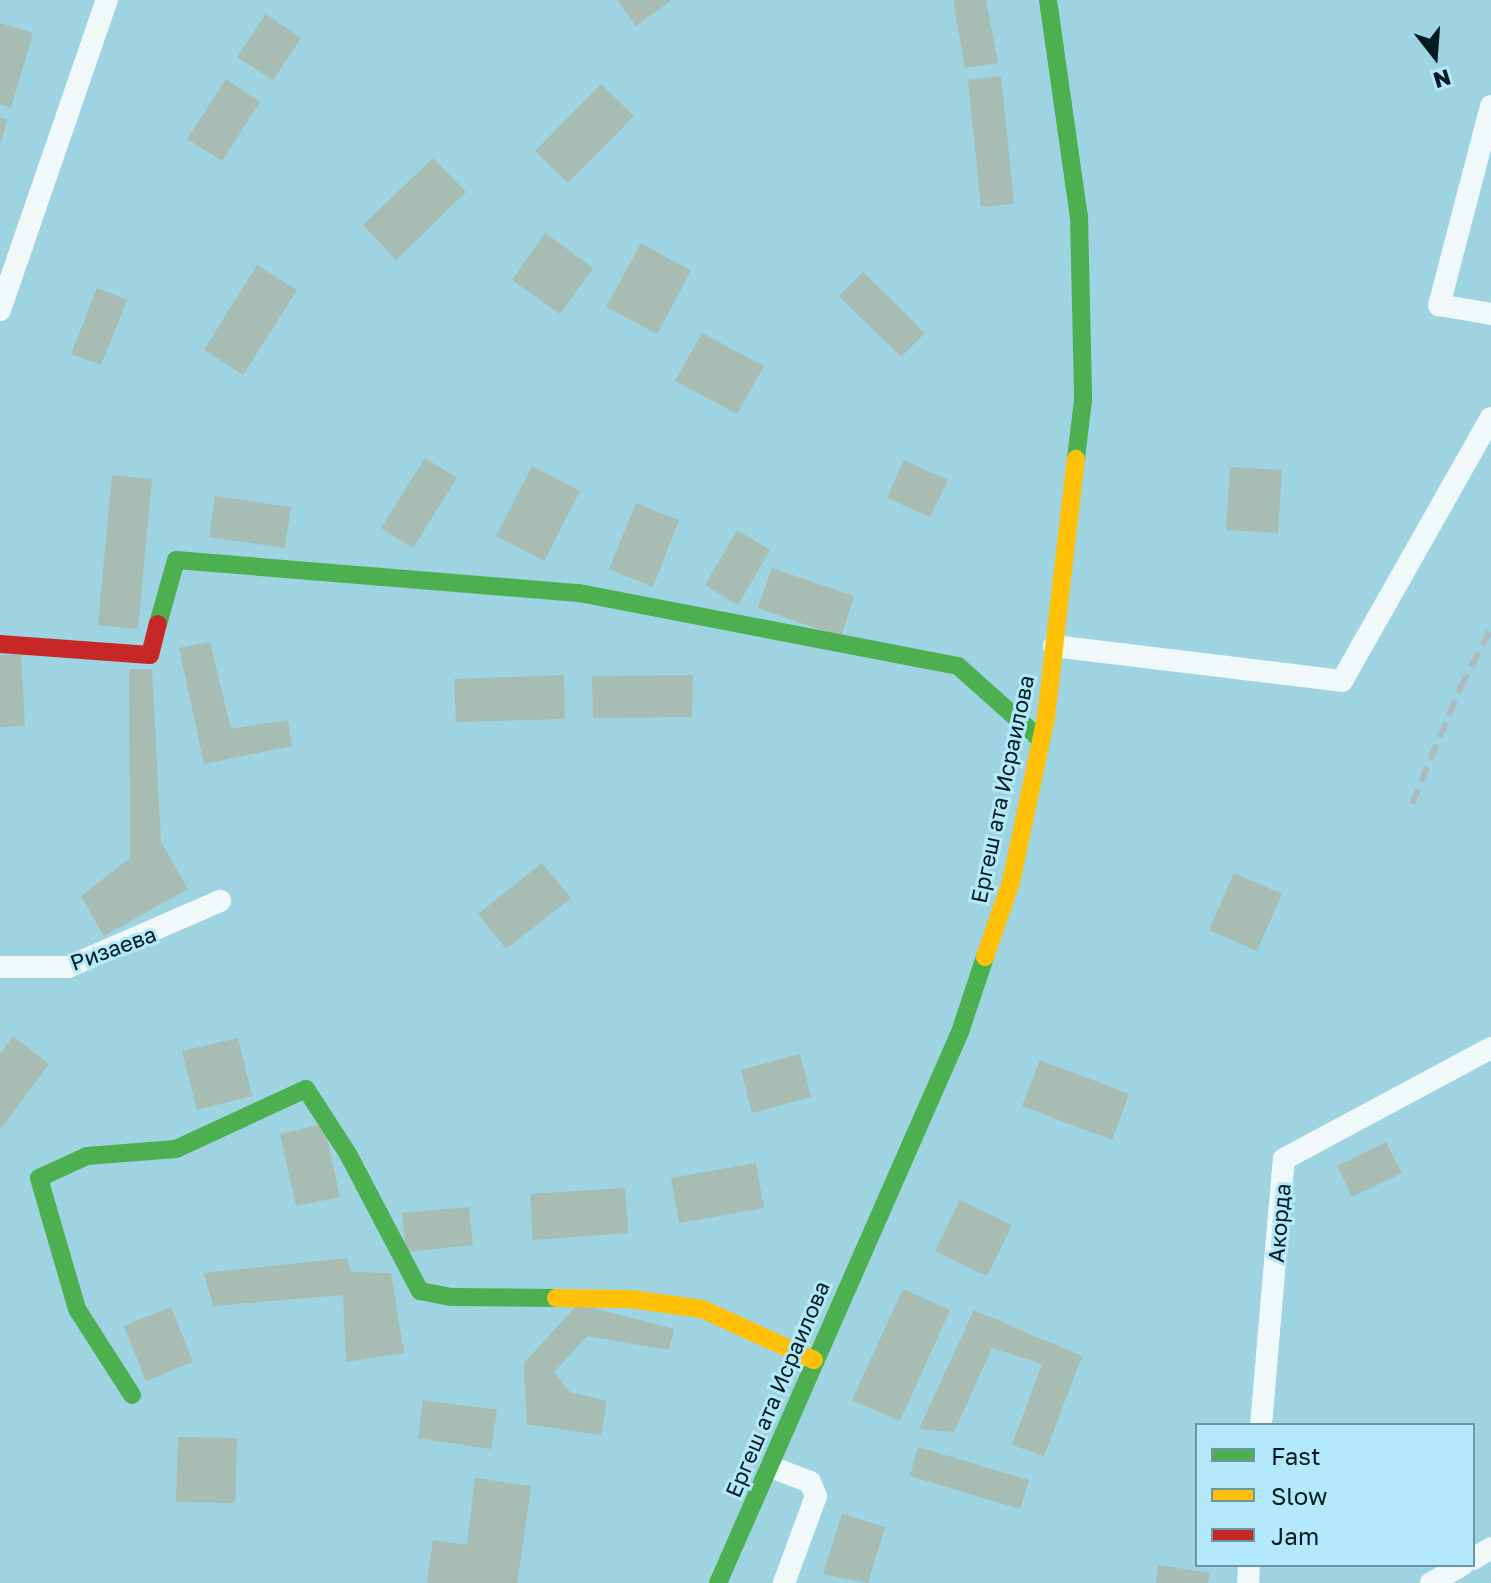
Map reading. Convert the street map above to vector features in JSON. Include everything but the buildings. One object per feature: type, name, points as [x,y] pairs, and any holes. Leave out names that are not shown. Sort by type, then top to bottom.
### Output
[{"type":"street","points":[[0,310],[107,0]]},
{"type":"street","name":"Ергеш ата Исраилова","points":[[718,1583],[960,1032],[1011,882],[1041,740],[1083,400],[1079,217],[1048,0]]},
{"type":"street","points":[[1491,106],[1439,305],[1491,314]]},
{"type":"street","points":[[1054,646],[1342,681],[1491,418]]},
{"type":"street","points":[[0,644],[150,655],[176,560],[548,590],[958,666],[1041,740]]},
{"type":"street","name":"Ризаева","points":[[0,967],[68,967],[220,901]]},
{"type":"street","name":"Акорда","points":[[1261,1423],[1284,1159],[1491,1048]]},
{"type":"street","points":[[132,1395],[77,1309],[39,1178],[87,1156],[176,1149],[306,1089],[348,1154],[420,1291],[451,1297],[630,1299],[702,1309],[814,1360]]},
{"type":"street","points":[[771,1467],[810,1482],[816,1496],[784,1583]]},
{"type":"street","points":[[1431,1583],[1459,1567]]},
{"type":"railway","points":[[1412,804],[1460,688],[1491,629]]},
{"type":"traffic: fast","points":[[1048,0],[1079,217],[1083,400],[1076,459]]},
{"type":"traffic: fast","points":[[158,624],[176,560],[579,593],[958,666],[1041,740]]},
{"type":"traffic: fast","points":[[718,1583],[960,1032],[985,957]]},
{"type":"traffic: fast","points":[[132,1395],[77,1309],[39,1178],[87,1156],[176,1149],[306,1089],[348,1154],[420,1291],[451,1297],[556,1298]]},
{"type":"traffic: slow","points":[[985,957],[1011,882],[1046,717],[1076,459]]},
{"type":"traffic: slow","points":[[556,1298],[630,1299],[702,1309],[814,1360]]},
{"type":"traffic: jam","points":[[0,644],[150,655],[158,624]]}]
